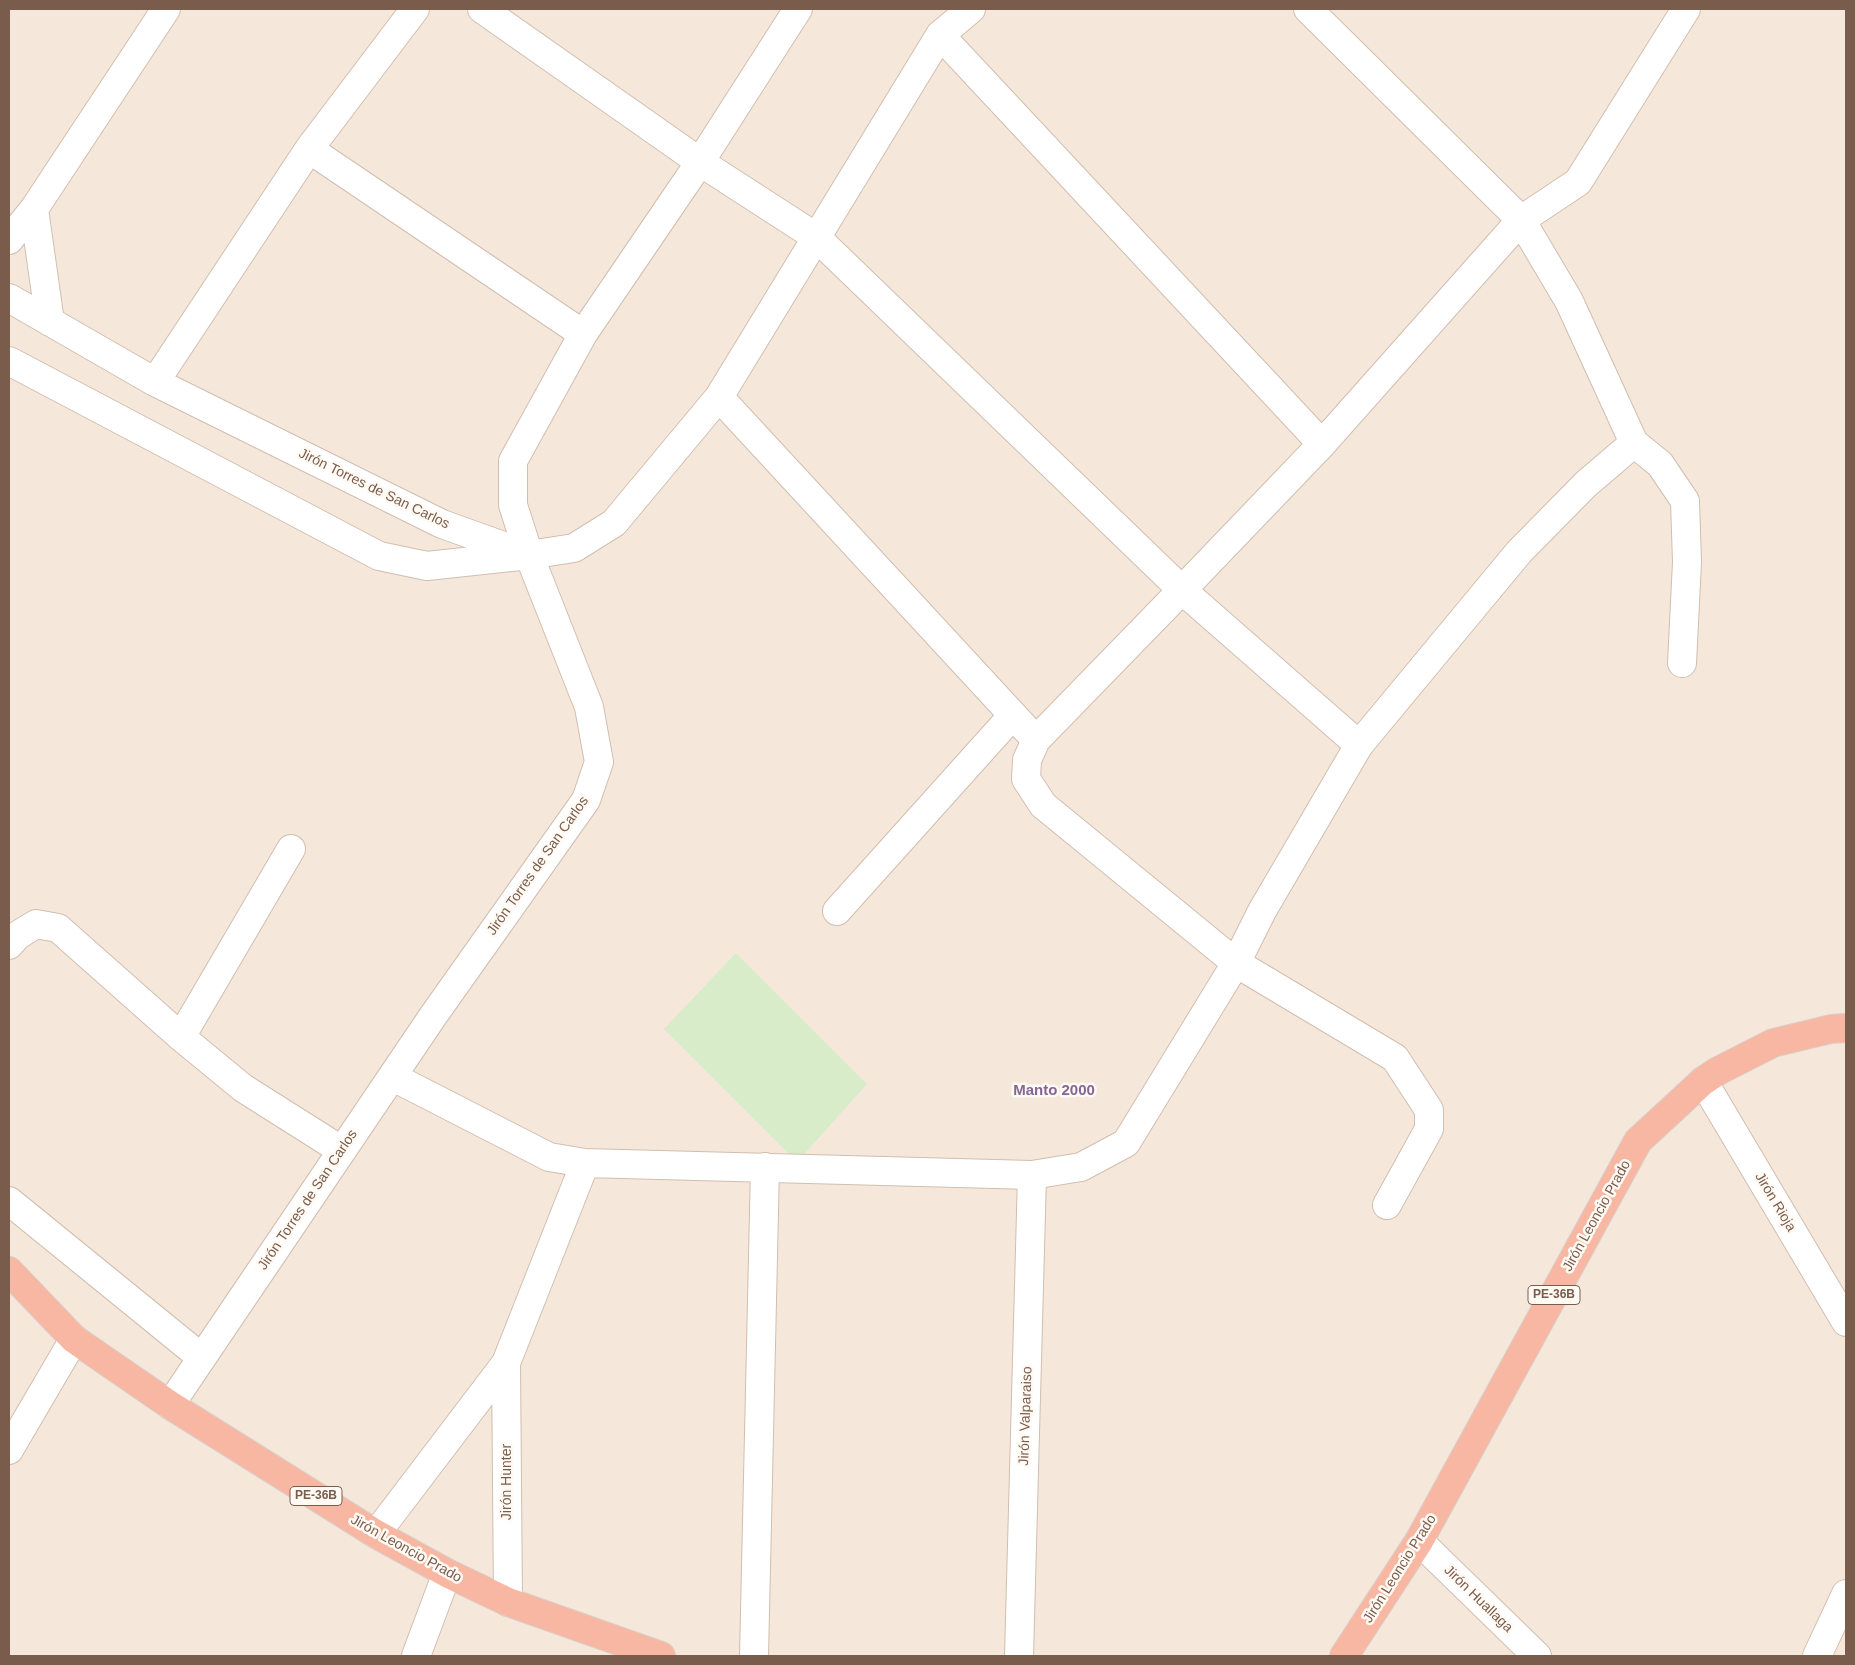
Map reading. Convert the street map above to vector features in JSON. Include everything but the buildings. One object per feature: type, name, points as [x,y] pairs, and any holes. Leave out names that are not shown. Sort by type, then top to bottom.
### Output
[{"type":"highway","name":"Jirón Leoncio Prado","points":[[1344,1656],[1419,1541],[1638,1141],[1703,1081],[1718,1071],[1773,1043],[1831,1029],[1846,1028]]},
{"type":"highway","name":"Jirón Leoncio Prado","points":[[9,1271],[74,1339],[170,1405],[376,1534],[447,1573],[508,1602],[661,1656]]},
{"type":"street","points":[[9,240],[34,209],[166,9]]},
{"type":"street","points":[[155,382],[309,150],[415,9]]},
{"type":"street","points":[[482,9],[700,162],[816,237],[1182,590],[1359,745]]},
{"type":"street","points":[[529,555],[513,505],[513,461],[583,334],[700,162],[798,9]]},
{"type":"street","points":[[9,361],[379,556],[427,566],[574,548],[614,523],[719,397],[940,35],[972,9]]},
{"type":"street","points":[[1308,9],[1521,220],[1569,302],[1634,444],[1660,464],[1685,501],[1687,562],[1682,663]]},
{"type":"street","points":[[1387,1205],[1429,1129],[1429,1110],[1395,1058],[1236,963],[1043,805],[1026,779],[1027,760],[1036,740],[1322,444],[1521,220],[1578,182],[1675,13]]},
{"type":"street","points":[[940,35],[1322,444]]},
{"type":"street","points":[[309,150],[583,334]]},
{"type":"street","points":[[34,209],[50,322]]},
{"type":"street","name":"Jirón Torres de San Carlos","points":[[9,298],[155,382],[442,524],[529,555],[589,707],[599,762],[586,800],[433,1016],[170,1405]]},
{"type":"street","points":[[719,397],[1036,740]]},
{"type":"street","points":[[393,1077],[549,1157],[584,1163],[1032,1175],[1081,1167],[1126,1143],[1236,963],[1262,911],[1359,745],[1519,552],[1586,484],[1634,444]]},
{"type":"street","points":[[836,911],[1013,715]]},
{"type":"street","points":[[181,1037],[291,849]]},
{"type":"street","points":[[9,945],[18,935],[36,924],[58,928],[181,1037],[244,1088],[342,1150]]},
{"type":"street","name":"Jirón Rioja","points":[[1703,1081],[1846,1322]]},
{"type":"street","name":"Jirón Hunter","points":[[376,1534],[506,1363],[584,1163]]},
{"type":"street","points":[[754,1656],[765,1167]]},
{"type":"street","name":"Jirón Valparaiso","points":[[1019,1656],[1032,1175]]},
{"type":"street","points":[[9,1201],[202,1358]]},
{"type":"street","points":[[9,1450],[74,1339]]},
{"type":"street","name":"Jirón Hunter","points":[[506,1363],[508,1602]]},
{"type":"street","name":"Jirón Huallaga","points":[[1419,1541],[1537,1656]]},
{"type":"street","points":[[416,1656],[447,1573]]},
{"type":"street","points":[[1817,1656],[1846,1594]]},
{"type":"shaded area","points":[[9,9],[1846,9],[1846,1656],[9,1656]]},
{"type":"green space","points":[[736,953],[867,1084],[797,1162],[664,1029]]},
{"type":"district","name":"Manto 2000","points":[[1054,1091]]}]
